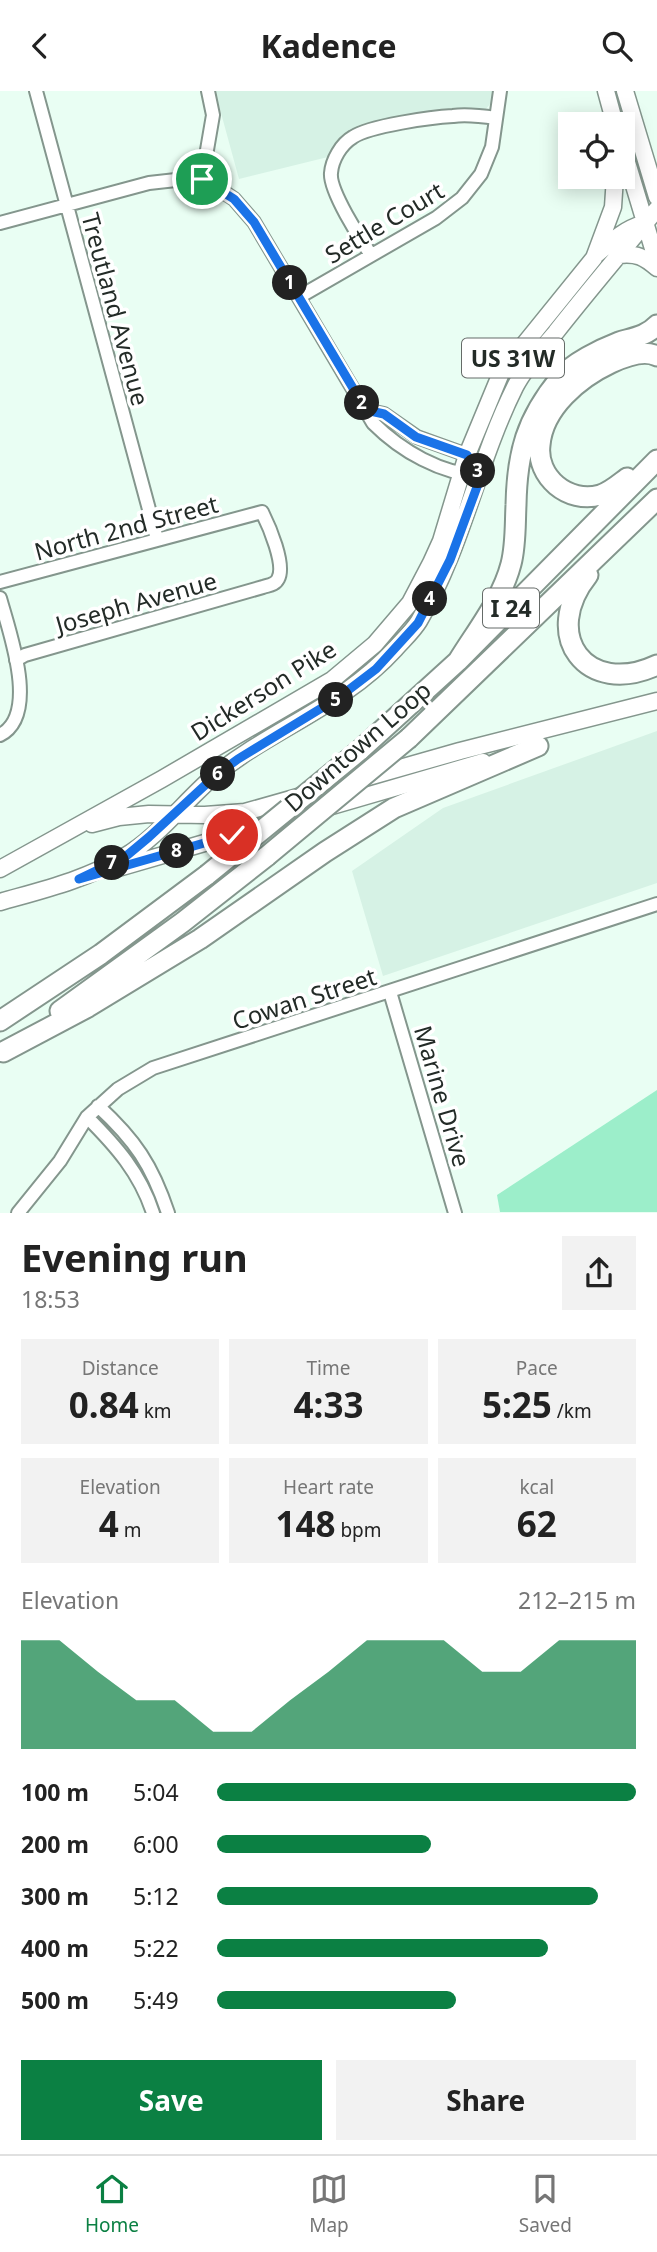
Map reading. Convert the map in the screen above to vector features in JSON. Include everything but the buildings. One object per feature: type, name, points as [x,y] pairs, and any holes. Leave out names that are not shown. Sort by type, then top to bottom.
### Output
[{"type":"highway","points":[[458,661],[505,585],[515,540],[518,461],[526,430],[537,408],[562,375],[600,349],[647,333],[657,325]]},
{"type":"highway","points":[[657,356],[650,353],[629,356],[598,369],[576,384],[553,413],[542,432],[539,447],[545,475],[569,493],[586,496],[600,495],[657,459]]},
{"type":"highway","name":"Downtown Loop","points":[[0,1021],[101,954],[207,875],[359,751],[458,661],[657,459]]},
{"type":"highway","name":"Downtown Loop","points":[[2,1053],[183,922],[409,738],[657,499]]},
{"type":"highway","points":[[621,535],[583,582],[572,603],[568,623],[569,640],[586,664],[601,672],[628,674],[657,665]]},
{"type":"highway","points":[[2,1053],[88,1007],[200,939],[325,852],[394,808],[538,746]]},
{"type":"main road","points":[[606,91],[612,112]]},
{"type":"main road","points":[[625,91],[657,197]]},
{"type":"main road","points":[[635,182],[651,225],[657,262]]},
{"type":"main road","name":"Dickerson Pike","points":[[0,869],[332,680],[375,644],[410,603],[431,563],[441,541],[467,455],[501,373],[594,258],[613,207],[614,189]]},
{"type":"main road","name":"Dickerson Pike","points":[[0,902],[79,879],[125,857],[215,776],[338,698],[376,669],[418,623],[450,560],[496,427],[517,383],[594,284],[619,255],[651,225],[657,209]]},
{"type":"main road","points":[[594,258],[622,233],[651,225]]},
{"type":"main road","points":[[619,255],[636,254],[657,268]]},
{"type":"main road","points":[[73,828],[119,817],[245,811],[460,751],[657,701]]},
{"type":"main road","points":[[79,879],[538,746],[603,716]]},
{"type":"street","name":"Treutland Avenue","points":[[36,91],[157,538]]},
{"type":"street","points":[[202,179],[212,115],[208,91]]},
{"type":"street","name":"Settle Court","points":[[299,297],[436,218],[462,198],[481,174],[492,147],[500,91]]},
{"type":"street","points":[[371,255],[359,238],[334,188],[331,175],[337,153],[352,137],[372,130],[454,115],[496,118]]},
{"type":"street","points":[[0,223],[149,183],[202,179],[234,199],[244,209],[373,423],[387,437],[413,454],[461,475],[481,476]]},
{"type":"street","points":[[366,410],[384,414],[424,440],[467,455],[481,476]]},
{"type":"street","name":"North 2nd Street","points":[[0,582],[262,512]]},
{"type":"street","name":"Joseph Avenue","points":[[16,660],[25,655],[274,583],[281,568],[262,512]]},
{"type":"street","points":[[0,598],[16,660],[20,707],[15,722],[0,735]]},
{"type":"street","name":"Cowan Street","points":[[18,1213],[60,1161],[87,1117],[98,1105],[118,1089],[153,1068],[657,904]]},
{"type":"street","name":"Marine Drive","points":[[390,992],[455,1213]]},
{"type":"street","points":[[98,1105],[140,1151],[155,1177],[168,1213]]},
{"type":"street","points":[[87,1117],[132,1167],[153,1213]]},
{"type":"shaded area","points":[[215,91],[492,91],[493,94],[492,102],[484,111],[462,110],[338,144],[328,157],[239,179]]},
{"type":"shaded area","points":[[657,731],[657,883],[383,976],[352,871],[443,808]]},
{"type":"green space","points":[[657,1090],[657,1212],[500,1212],[497,1195]]},
{"type":"route","points":[[202,179],[234,199],[254,222],[366,410],[384,414],[416,437],[467,455],[481,476],[450,560],[418,623],[376,669],[338,698],[264,742],[215,776],[125,857],[79,879],[232,835]]}]
